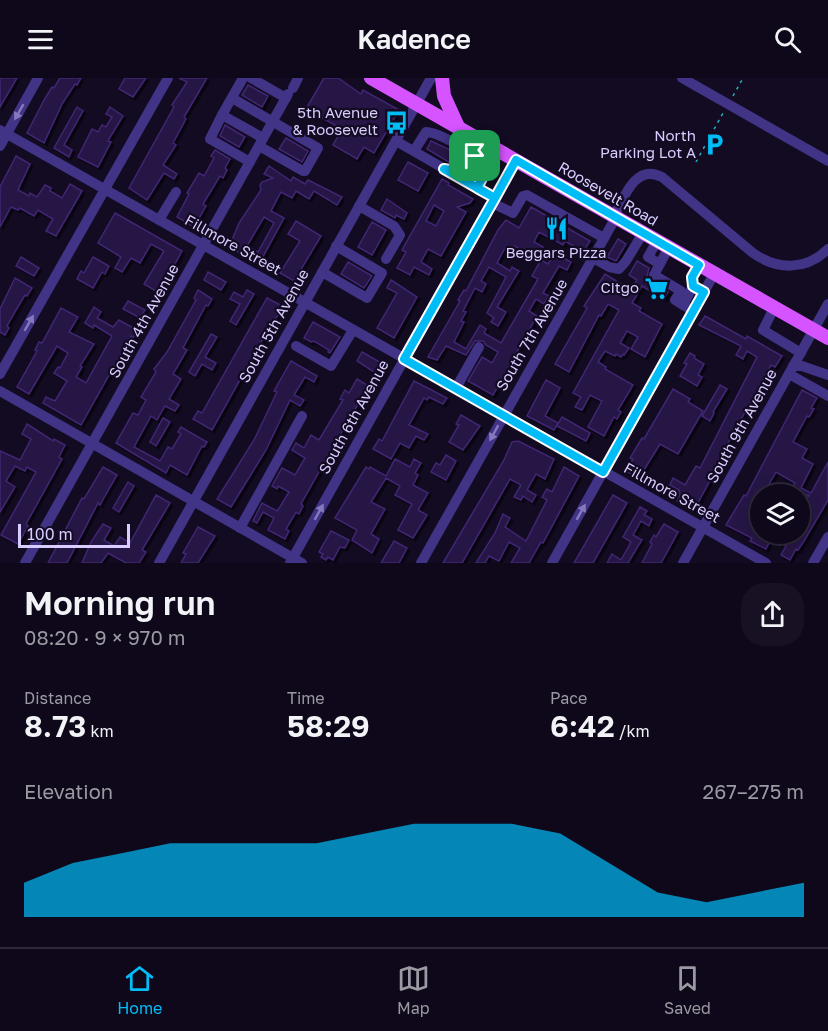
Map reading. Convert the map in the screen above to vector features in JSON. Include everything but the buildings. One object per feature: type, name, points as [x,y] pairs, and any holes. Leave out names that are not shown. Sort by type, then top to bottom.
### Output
[{"type":"main road","name":"Roosevelt Road","points":[[371,78],[828,338]]},
{"type":"main road","points":[[442,78],[444,96],[458,127]]},
{"type":"street","points":[[0,146],[3,132],[38,78]]},
{"type":"street","points":[[0,374],[168,78]]},
{"type":"street","points":[[243,78],[210,140],[250,162]]},
{"type":"street","points":[[251,78],[291,90]]},
{"type":"street","name":"South 5th Avenue","points":[[159,563],[431,78]]},
{"type":"street","points":[[682,78],[828,161]]},
{"type":"street","name":"South 4th Avenue","points":[[25,563],[291,90]]},
{"type":"street","points":[[222,115],[305,171],[318,148],[232,98]]},
{"type":"street","name":"Fillmore Street","points":[[3,132],[702,528],[750,559],[766,563]]},
{"type":"street","points":[[414,151],[426,132],[437,134],[488,166],[477,188]]},
{"type":"street","points":[[396,141],[495,198],[513,213],[523,196],[527,195],[604,238]]},
{"type":"street","points":[[444,169],[462,173],[471,169],[472,161],[464,150]]},
{"type":"street","name":"South 6th Avenue","points":[[295,561],[404,359],[516,160]]},
{"type":"street","name":"South 7th Avenue","points":[[421,563],[593,258],[632,183],[639,177],[652,173],[662,177],[768,263],[784,266],[805,264],[818,258],[828,249]]},
{"type":"street","points":[[159,220],[176,192]]},
{"type":"street","points":[[359,206],[394,226],[400,235],[386,259]]},
{"type":"street","points":[[593,258],[609,267],[619,269],[644,233]]},
{"type":"street","points":[[663,244],[648,257],[660,264],[654,275],[686,294],[693,311]]},
{"type":"street","points":[[322,272],[367,298],[382,273],[336,246]]},
{"type":"street","points":[[686,294],[699,265]]},
{"type":"street","points":[[552,563],[714,274]]},
{"type":"street","points":[[686,294],[704,292]]},
{"type":"street","name":"South 9th Avenue","points":[[683,563],[828,304]]},
{"type":"street","points":[[774,308],[763,330],[801,353]]},
{"type":"street","points":[[296,346],[331,366],[353,330]]},
{"type":"street","points":[[456,388],[479,347]]},
{"type":"street","points":[[791,370],[802,366],[828,375]]},
{"type":"street","points":[[791,370],[828,396]]},
{"type":"street","points":[[0,391],[295,561]]},
{"type":"street","points":[[240,528],[302,416]]},
{"type":"street","points":[[813,563],[828,537]]},
{"type":"path","points":[[696,162],[743,78]]},
{"type":"place","name":"5th Avenue & Roosevelt","points":[[396,122]]},
{"type":"place","name":"North Parking Lot A","points":[[714,145]]},
{"type":"place","name":"Beggars Pizza","points":[[556,229]]},
{"type":"place","name":"Citgo","points":[[657,288]]},
{"type":"route","points":[[475,156],[464,150],[472,161],[471,169],[466,173],[444,169],[495,198],[516,160],[699,265],[692,277],[693,286],[704,292],[603,472],[404,359],[495,198],[477,188],[488,167],[488,166],[475,156]]}]
